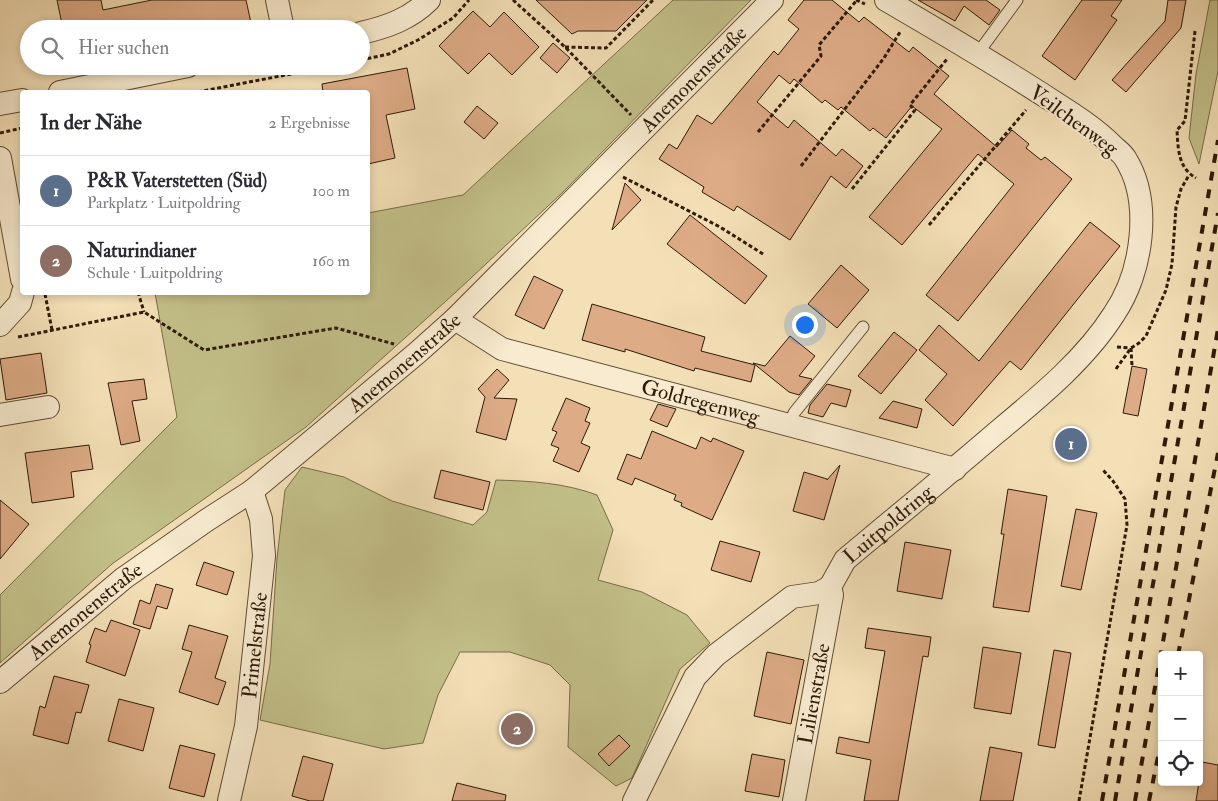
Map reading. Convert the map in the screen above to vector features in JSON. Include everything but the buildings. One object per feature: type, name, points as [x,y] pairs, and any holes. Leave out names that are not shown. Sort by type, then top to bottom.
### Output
[{"type":"street","points":[[277,0],[281,20]]},
{"type":"street","points":[[370,30],[395,23],[414,12],[429,0]]},
{"type":"street","name":"Anemonenstraße","points":[[0,682],[124,578],[252,491],[417,353],[455,318],[772,0]]},
{"type":"street","name":"Veilchenweg","points":[[886,0],[969,48],[1078,117],[1104,136],[1124,156],[1138,195],[1140,239]]},
{"type":"street","points":[[70,90],[144,75]]},
{"type":"street","points":[[0,104],[20,100]]},
{"type":"street","points":[[0,158],[20,268]]},
{"type":"street","name":"Luitpoldring","points":[[634,801],[695,677],[716,655],[792,598],[819,593],[830,587],[845,560],[1038,398],[1094,342],[1115,314],[1133,277],[1138,259],[1140,239]]},
{"type":"street","points":[[9,331],[22,295]]},
{"type":"street","name":"Goldregenweg","points":[[455,318],[502,349],[955,469]]},
{"type":"street","points":[[0,415],[48,407]]},
{"type":"street","name":"Primelstraße","points":[[229,801],[246,726],[264,556],[261,519],[252,491]]},
{"type":"street","name":"Lilienstraße","points":[[794,801],[832,594],[830,587]]},
{"type":"lane","points":[[969,48],[1017,0]]},
{"type":"lane","points":[[789,425],[794,413],[863,327]]},
{"type":"path","points":[[513,0],[565,47],[644,127]]},
{"type":"path","points":[[565,47],[606,48],[652,0]]},
{"type":"path","points":[[758,132],[821,56],[819,45],[857,0]]},
{"type":"path","points":[[801,166],[884,58],[911,15]]},
{"type":"path","points":[[1195,31],[1184,121],[1176,130],[1179,156],[1183,166],[1189,174],[1196,178]]},
{"type":"path","points":[[852,189],[915,110],[910,105],[969,48]]},
{"type":"path","points":[[208,90],[286,75]]},
{"type":"path","points":[[929,225],[1027,109]]},
{"type":"path","points":[[0,133],[20,128]]},
{"type":"path","points":[[1116,369],[1131,348],[1139,344],[1146,336],[1166,290],[1172,264],[1176,207],[1181,190],[1189,174]]},
{"type":"path","points":[[621,176],[720,227],[763,254]]},
{"type":"path","points":[[46,295],[52,330]]},
{"type":"path","points":[[139,295],[144,312],[204,350],[336,328],[417,353]]},
{"type":"path","points":[[9,331],[52,330],[144,312]]},
{"type":"path","points":[[1131,348],[1132,366]]},
{"type":"path","points":[[1079,801],[1127,525],[1125,499],[1103,470]]},
{"type":"shaded area","points":[[673,0],[751,0],[563,192],[456,292],[306,427],[112,564],[0,663],[0,595],[177,417],[155,295],[370,295],[370,213],[463,195]]},
{"type":"shaded area","points":[[1210,0],[1218,0],[1218,71],[1199,164],[1189,138],[1196,74]]},
{"type":"shaded area","points":[[302,467],[344,477],[392,501],[473,525],[487,512],[496,480],[548,483],[597,495],[613,530],[598,580],[642,592],[687,615],[710,643],[680,669],[632,778],[616,786],[568,747],[570,685],[550,665],[510,652],[460,652],[438,695],[423,743],[384,749],[260,720],[270,664],[277,558],[285,490]]},
{"type":"railway","points":[[1102,801],[1218,140]]},
{"type":"railway","points":[[1115,801],[1218,213]]},
{"type":"railway","points":[[1135,801],[1218,329]]},
{"type":"railway","points":[[1179,651],[1218,453]]},
{"type":"railway","points":[[1149,801],[1161,741]]},
{"type":"place","name":"P&R Vaterstetten (Süd)","points":[[1071,444]]},
{"type":"place","name":"Naturindianer","points":[[517,729]]}]
